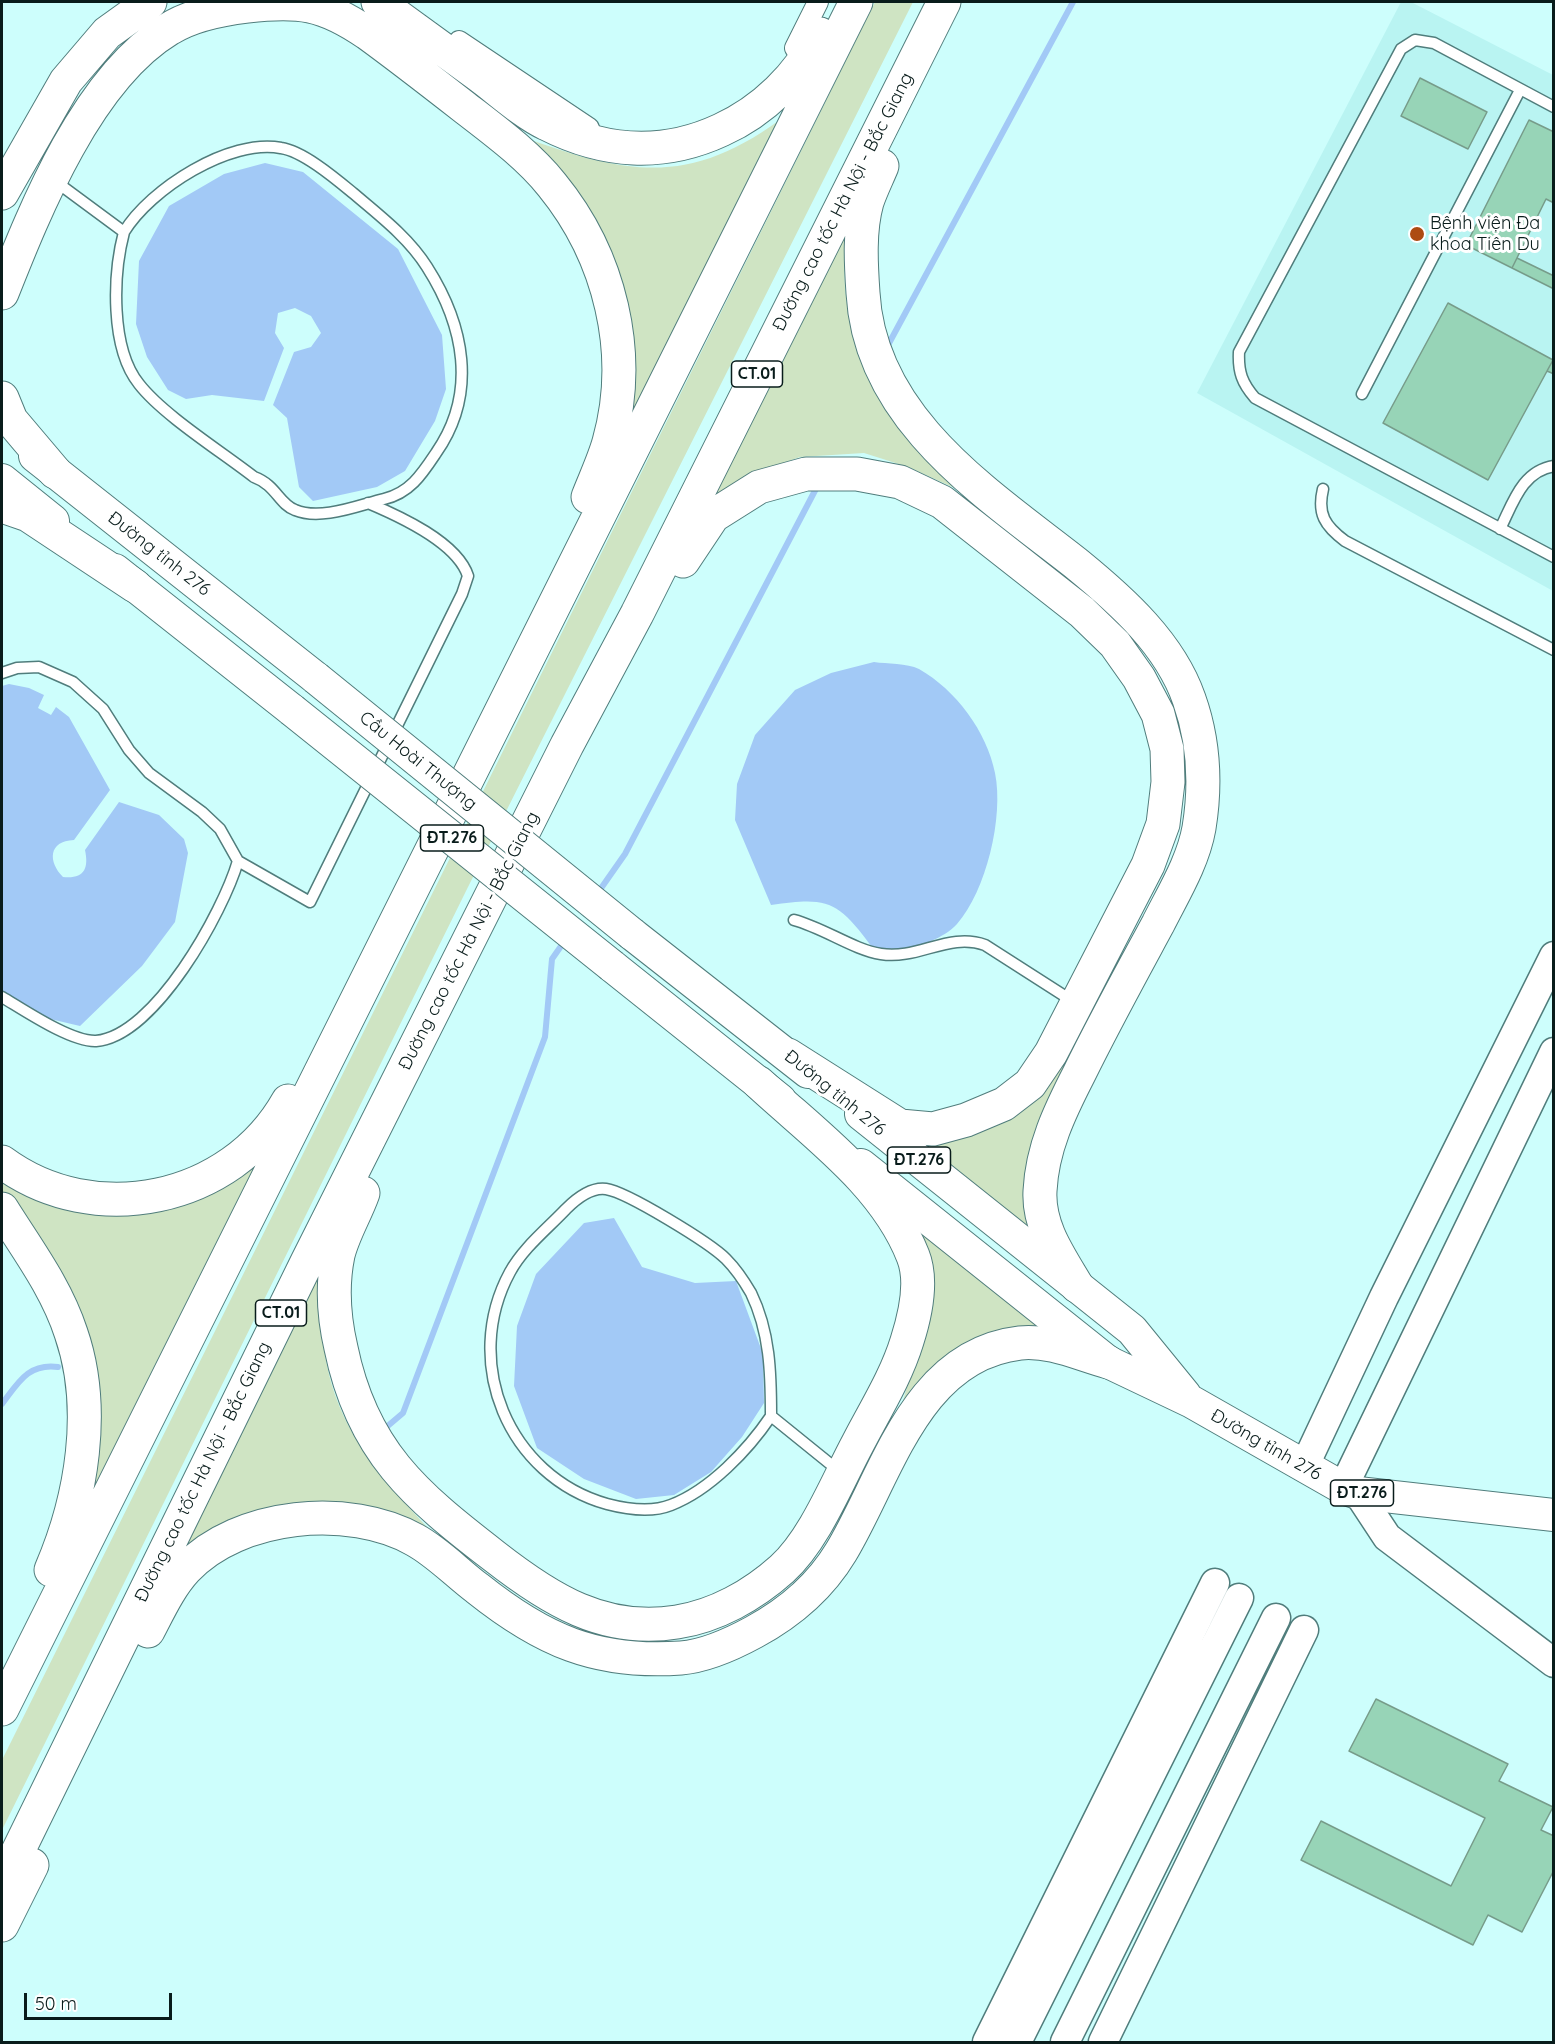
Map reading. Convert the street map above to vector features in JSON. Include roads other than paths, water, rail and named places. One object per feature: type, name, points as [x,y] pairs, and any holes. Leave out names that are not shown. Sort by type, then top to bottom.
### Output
[{"type":"highway","points":[[2,193],[66,81],[107,33],[150,2]]},
{"type":"highway","points":[[378,2],[546,124],[593,142],[651,150],[697,141],[745,119],[783,86],[811,52],[839,2]]},
{"type":"highway","points":[[2,1708],[856,2]]},
{"type":"highway","name":"Đường cao tốc Hà Nội - Bắc Giang","points":[[2,1884],[306,1262],[441,999],[567,745],[637,614],[944,2]]},
{"type":"highway","points":[[963,2],[885,159],[867,204],[861,261],[864,310],[876,361],[900,402],[931,442],[965,476],[1103,585],[1141,621],[1171,662],[1189,696],[1202,741],[1203,778],[1199,830],[1182,878],[1083,1067],[1047,1145],[1040,1193],[1047,1233],[1077,1286]]},
{"type":"highway","points":[[2,292],[53,179],[94,101],[131,57],[171,28],[223,9],[267,4],[308,3],[349,21],[389,49],[525,156],[553,186],[583,232],[608,288],[619,339],[618,384],[609,441],[496,725]]},
{"type":"highway","points":[[2,398],[11,420],[55,472]]},
{"type":"highway","points":[[567,745],[654,619],[683,561],[713,516],[759,487],[806,474],[857,474],[900,482],[942,502],[1082,612],[1114,644],[1139,678],[1158,714],[1167,749],[1168,782],[1163,824],[1148,865],[1077,1004],[1051,1053],[1030,1084],[1004,1104],[966,1120],[933,1129],[900,1126],[788,1055]]},
{"type":"highway","points":[[2,506],[28,515],[135,586]]},
{"type":"highway","points":[[2,1162],[38,1184],[74,1197],[98,1200],[143,1200],[207,1179],[244,1153],[281,1113],[342,1003],[397,916]]},
{"type":"highway","points":[[441,999],[339,1253],[334,1293],[338,1336],[348,1383],[363,1422],[407,1484],[440,1514],[536,1589],[572,1607],[604,1619],[640,1625],[678,1622],[719,1610],[753,1593],[785,1566],[810,1534],[907,1344],[917,1305],[915,1259],[892,1212],[860,1177],[759,1083]]},
{"type":"highway","points":[[2,1209],[39,1266],[71,1331],[84,1387],[80,1466],[62,1543],[2,1686]]},
{"type":"highway","points":[[2,1925],[160,1607],[186,1569],[228,1538],[278,1522],[327,1516],[377,1525],[416,1540],[513,1617],[561,1642],[592,1653],[634,1659],[684,1658],[730,1645],[772,1623],[808,1595],[840,1554],[920,1404],[949,1373],[983,1353],[1020,1343],[1053,1345],[1108,1362]]},
{"type":"main road","name":"Đường tỉnh 276","points":[[2,429],[316,678]]},
{"type":"main road","name":"ĐT.276","points":[[2,480],[135,586]]},
{"type":"main road","name":"Đường tỉnh 276","points":[[135,586],[1108,1362],[1192,1402],[1304,1467],[1350,1490],[1554,1515]]},
{"type":"main road","name":"Cầu Hoài Thượng","points":[[316,678],[632,934]]},
{"type":"main road","name":"Đường tỉnh 276","points":[[632,934],[788,1055],[1132,1330],[1192,1402]]},
{"type":"street","points":[[2,171],[53,81],[107,16],[127,2]]},
{"type":"street","points":[[399,2],[583,126],[639,138],[682,131],[734,111],[780,71],[801,39],[818,2]]},
{"type":"street","points":[[1304,1467],[1384,1297],[1554,956]]},
{"type":"street","points":[[1554,1052],[1350,1490],[1387,1538],[1554,1663]]},
{"type":"street","points":[[1017,2043],[1112,1823],[1227,1591]]},
{"type":"street","points":[[1065,2043],[1276,1617]]},
{"type":"street","points":[[1103,2043],[1305,1630]]},
{"type":"street","points":[[1112,1823],[1192,1864]]},
{"type":"street","points":[[987,2043],[1112,1823]]},
{"type":"lane","points":[[1554,107],[1434,43],[1415,40],[1401,49],[1239,352],[1238,369],[1243,384],[1255,398],[1554,557]]},
{"type":"lane","points":[[1362,394],[1520,90]]},
{"type":"lane","points":[[256,147],[273,147],[282,148],[304,158],[339,182],[406,241],[426,265],[442,295],[462,349],[460,395],[448,436],[411,488],[392,497],[335,511],[309,513],[294,510],[265,481],[254,477],[166,409],[138,384],[124,356],[117,319],[118,266],[124,232],[133,217],[145,206],[199,168],[224,155],[256,147]]},
{"type":"lane","points":[[53,179],[124,232]]},
{"type":"lane","points":[[1500,529],[1524,482],[1533,473],[1554,466]]},
{"type":"lane","points":[[1323,489],[1319,503],[1322,519],[1345,541],[1554,650]]},
{"type":"lane","points":[[2,673],[16,668],[39,667],[73,682],[103,709],[129,750],[149,773],[202,812],[220,829],[238,861],[310,902],[468,576],[460,560],[438,541],[402,518],[368,503]]},
{"type":"lane","points":[[2,997],[78,1037],[96,1041],[116,1035],[143,1018],[178,974],[216,916],[230,886],[238,861]]},
{"type":"lane","points":[[794,920],[816,925],[882,955],[910,954],[955,941],[971,940],[985,945],[1077,1004]]},
{"type":"lane","points":[[771,1416],[748,1445],[708,1483],[670,1506],[640,1510],[582,1497],[546,1472],[531,1456],[508,1423],[495,1394],[490,1333],[510,1272],[527,1250],[570,1205],[584,1195],[596,1189],[606,1189],[633,1198],[701,1240],[725,1258],[740,1275],[751,1293],[769,1343],[771,1416],[842,1473]]},
{"type":"waterway","points":[[887,347],[1073,2]]},
{"type":"waterway","points":[[597,894],[625,854],[819,483]]},
{"type":"waterway","points":[[383,1430],[403,1413],[545,1037],[552,959],[566,939]]},
{"type":"waterway","points":[[2,1404],[31,1371],[58,1367]]},
{"type":"place","name":"Bệnh viện Đa khoa Tiên Du","points":[[1417,234]]}]
